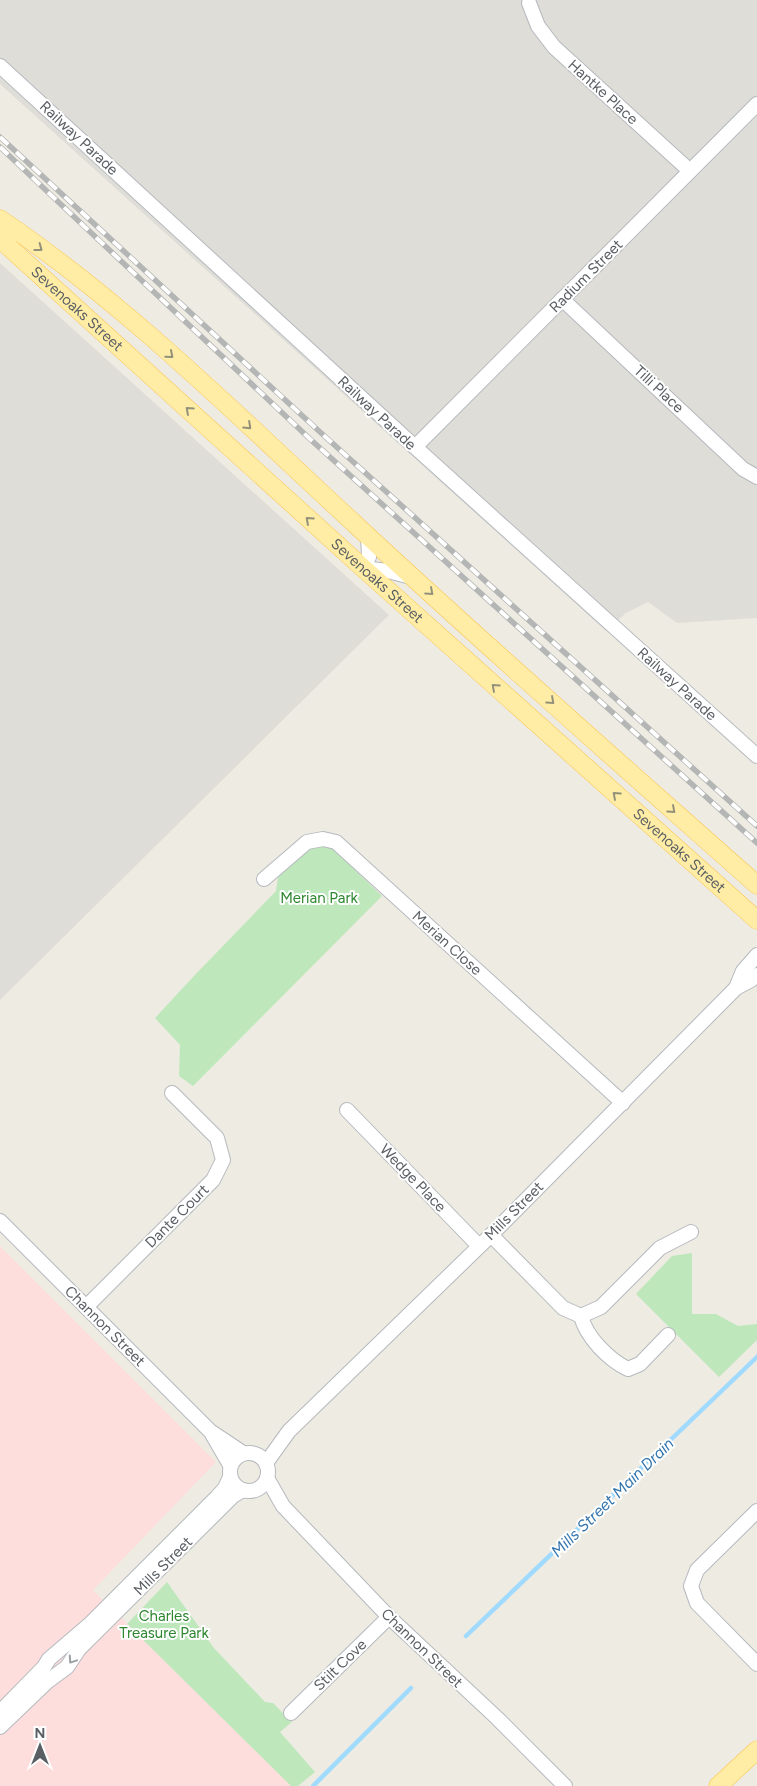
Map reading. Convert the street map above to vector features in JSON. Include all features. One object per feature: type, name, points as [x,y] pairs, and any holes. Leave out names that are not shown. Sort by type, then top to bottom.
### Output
[{"type":"main road","name":"Sevenoaks Street","points":[[0,219],[91,286],[187,370],[414,578],[757,885]]},
{"type":"main road","name":"Sevenoaks Street","points":[[0,238],[363,568],[757,920]]},
{"type":"main road","points":[[718,1786],[757,1750]]},
{"type":"street","name":"Hantke Place","points":[[528,3],[538,26],[554,47],[690,171]]},
{"type":"street","name":"Railway Parade","points":[[0,66],[415,448],[757,756]]},
{"type":"street","name":"Radium Street","points":[[415,448],[757,104]]},
{"type":"street","name":"Tilli Place","points":[[562,299],[743,469],[757,477]]},
{"type":"street","points":[[368,536],[369,558],[363,568],[388,571],[414,578]]},
{"type":"street","name":"Merian Close","points":[[264,879],[307,842],[324,839],[336,842],[623,1103]]},
{"type":"street","name":"Mills Street","points":[[736,988],[743,971],[757,955]]},
{"type":"street","name":"Mills Street","points":[[266,1463],[289,1431],[491,1235],[736,988],[757,975]]},
{"type":"street","name":"Dante Court","points":[[86,1307],[213,1180],[223,1160],[217,1138],[172,1094]]},
{"type":"street","name":"Wedge Place","points":[[347,1110],[479,1246]]},
{"type":"street","name":"Channon Street","points":[[0,1221],[210,1431],[249,1453]]},
{"type":"street","points":[[491,1235],[563,1308],[581,1316],[601,1307],[660,1248],[691,1232]]},
{"type":"street","points":[[581,1316],[594,1341],[618,1364],[628,1369],[640,1364],[668,1336]]},
{"type":"street","name":"Channon Street","points":[[210,1431],[230,1471]]},
{"type":"street","name":"Mills Street","points":[[249,1453],[289,1431]]},
{"type":"street","points":[[249,1453],[259,1455],[266,1463],[267,1478],[261,1487],[246,1491],[232,1483],[230,1471],[238,1456],[249,1453]]},
{"type":"street","name":"Mills Street","points":[[0,1712],[50,1659],[100,1614],[217,1498],[225,1488],[230,1471]]},
{"type":"street","name":"Channon Street","points":[[267,1478],[282,1506],[389,1617],[497,1718],[565,1786]]},
{"type":"street","name":"Mills Street","points":[[0,1727],[48,1681],[67,1667],[79,1649],[233,1496],[246,1491]]},
{"type":"street","name":"Channon Street","points":[[246,1491],[282,1506]]},
{"type":"street","points":[[757,1511],[696,1570],[691,1586],[697,1603],[757,1664]]},
{"type":"street","name":"Stilt Cove","points":[[291,1713],[389,1617]]},
{"type":"shaded area","points":[[0,0],[757,0],[757,618],[677,623],[648,602],[626,613],[606,631],[0,84]]},
{"type":"shaded area","points":[[0,263],[389,615],[0,1000]]},
{"type":"shaded area","points":[[0,1246],[216,1462],[93,1590],[291,1786],[0,1786]]},
{"type":"green space","name":"Merian Park","points":[[310,846],[332,848],[382,896],[193,1086],[179,1076],[180,1045],[155,1018],[276,891],[278,877]]},
{"type":"green space","points":[[692,1253],[692,1314],[716,1314],[738,1326],[757,1324],[757,1340],[719,1377],[636,1294],[672,1256]]},
{"type":"green space","name":"Charles Treasure Park","points":[[167,1582],[214,1648],[265,1702],[273,1703],[292,1722],[280,1732],[315,1772],[298,1786],[291,1786],[127,1624]]},
{"type":"waterway","name":"Mills Street Main Drain","points":[[466,1636],[757,1357]]},
{"type":"waterway","name":"Mills Street Main Drain","points":[[313,1786],[411,1688]]},
{"type":"railway","points":[[0,137],[320,432],[757,826]]},
{"type":"railway","points":[[0,147],[310,439],[757,843]]}]
